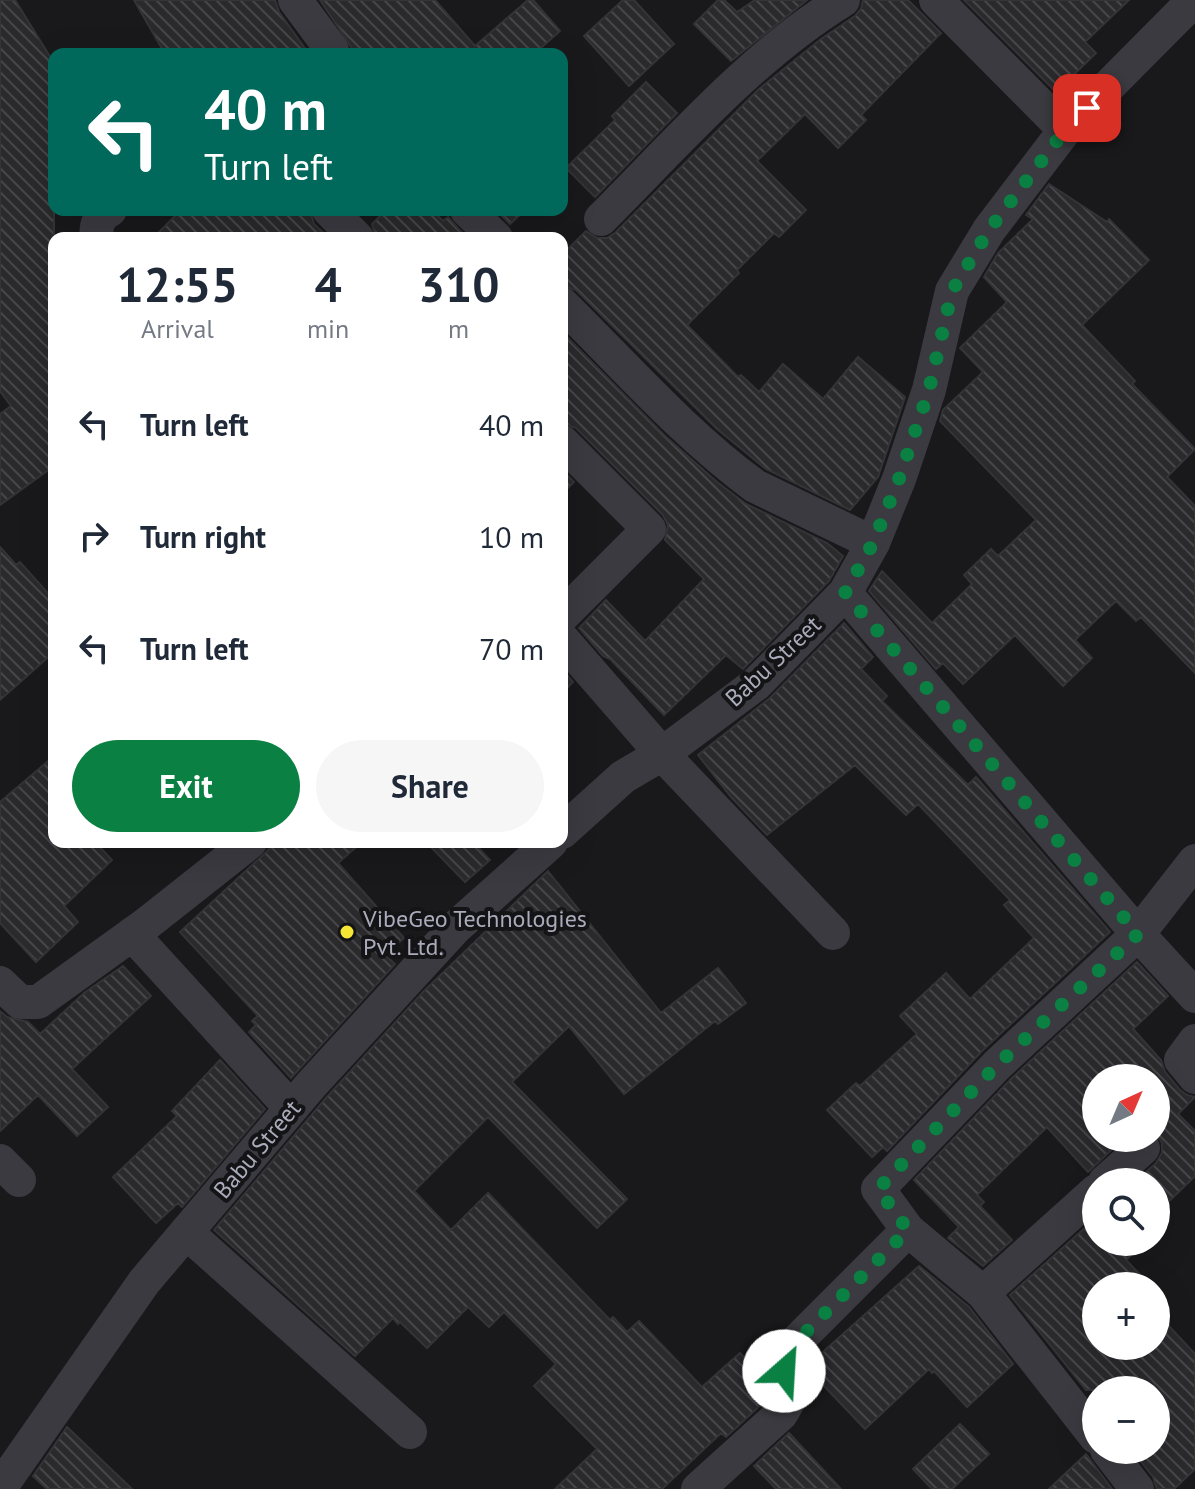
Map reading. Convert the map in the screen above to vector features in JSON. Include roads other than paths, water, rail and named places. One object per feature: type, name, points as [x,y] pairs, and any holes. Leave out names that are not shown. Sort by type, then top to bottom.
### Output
[{"type":"street","points":[[295,0],[331,48]]},
{"type":"street","points":[[601,219],[730,90],[804,24],[843,0]]},
{"type":"street","points":[[936,0],[1065,130]]},
{"type":"street","name":"Babu Street","points":[[568,827],[623,777],[662,754],[756,684],[845,593],[873,543],[899,479],[929,390],[952,291],[989,230],[1065,130],[1194,0]]},
{"type":"street","points":[[335,216],[351,232]]},
{"type":"street","points":[[473,216],[490,232]]},
{"type":"street","points":[[568,310],[686,426],[755,486],[873,543]]},
{"type":"street","points":[[568,448],[649,529],[568,610]]},
{"type":"street","points":[[845,593],[1195,996]]},
{"type":"street","points":[[568,646],[662,754],[833,933]]},
{"type":"street","points":[[0,983],[20,1002],[38,1002],[242,848]]},
{"type":"street","name":"Babu Street","points":[[0,1488],[144,1282],[291,1108],[455,928],[544,848]]},
{"type":"street","points":[[1082,1419],[983,1293],[908,1230],[878,1189],[997,1065],[1138,934],[1195,861]]},
{"type":"street","points":[[132,934],[291,1108]]},
{"type":"street","points":[[1195,1041],[1181,1060],[1195,1077]]},
{"type":"street","points":[[1121,1168],[1139,1152]]},
{"type":"street","points":[[983,1293],[1082,1204]]},
{"type":"street","points":[[698,1489],[781,1414],[792,1395],[784,1371],[783,1355],[908,1230]]},
{"type":"street","points":[[186,1232],[410,1432]]},
{"type":"street","points":[[1118,1464],[1137,1489]]},
{"type":"place","name":"VibeGeo Technologies Pvt. Ltd.","points":[[347,932]]}]
